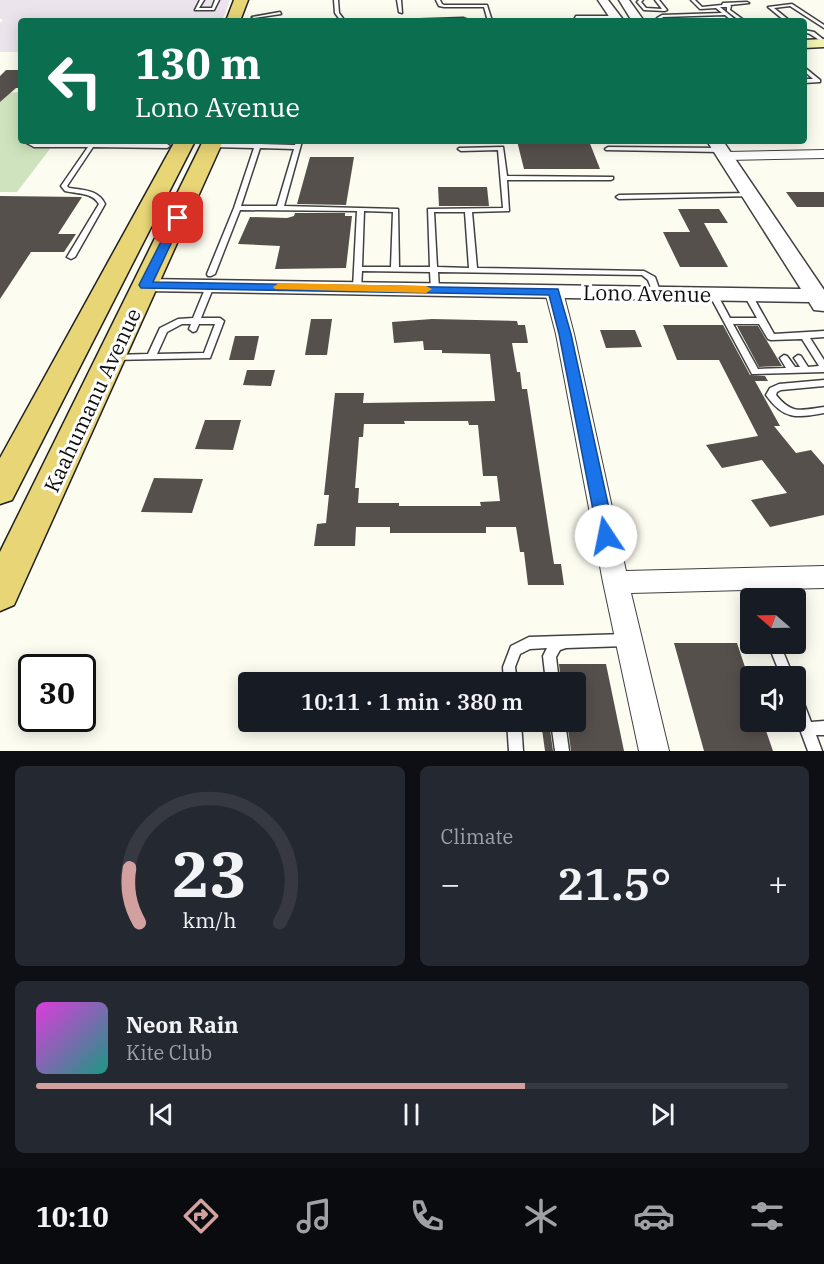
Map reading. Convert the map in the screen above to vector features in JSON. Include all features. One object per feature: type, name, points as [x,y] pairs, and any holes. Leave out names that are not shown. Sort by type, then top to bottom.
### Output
[{"type":"main road","points":[[234,18],[241,0]]},
{"type":"main road","points":[[254,18],[260,0]]},
{"type":"main road","points":[[807,40],[824,43]]},
{"type":"main road","name":"Kaahumanu Avenue","points":[[0,490],[110,286],[178,144]]},
{"type":"main road","name":"Kaahumanu Avenue","points":[[4,574],[112,358],[212,144]]},
{"type":"main road","points":[[110,286],[145,285]]},
{"type":"street","points":[[603,0],[615,18]]},
{"type":"street","points":[[624,0],[635,16]]},
{"type":"street","points":[[721,149],[824,154]]},
{"type":"street","points":[[721,149],[821,300]]},
{"type":"street","name":"Lono Avenue","points":[[145,285],[210,280],[262,287],[357,278],[434,280],[554,292],[748,295],[821,300]]},
{"type":"street","points":[[554,292],[565,334],[616,582],[654,751]]},
{"type":"street","points":[[765,588],[824,577]]},
{"type":"street","points":[[616,582],[740,589]]},
{"type":"lane","points":[[202,0],[196,9],[213,9],[217,0]]},
{"type":"lane","points":[[336,0],[337,13],[341,18]]},
{"type":"lane","points":[[399,0],[401,12]]},
{"type":"lane","points":[[438,0],[440,5],[444,6],[486,6],[485,11],[488,18]]},
{"type":"lane","points":[[641,0],[639,2],[649,11]]},
{"type":"lane","points":[[635,16],[649,11],[666,10],[657,0]]},
{"type":"lane","points":[[693,0],[701,8],[729,6],[728,10],[739,18]]},
{"type":"lane","points":[[784,0],[824,27]]},
{"type":"lane","points":[[731,18],[714,4],[747,3]]},
{"type":"lane","points":[[784,18],[770,7],[791,5]]},
{"type":"lane","points":[[572,9],[576,18]]},
{"type":"lane","points":[[379,12],[380,18]]},
{"type":"lane","points":[[258,18],[280,13]]},
{"type":"lane","points":[[659,18],[662,16],[726,14]]},
{"type":"lane","points":[[807,71],[818,81],[807,81]]},
{"type":"lane","points":[[32,144],[178,144]]},
{"type":"lane","points":[[195,325],[258,144],[299,144],[280,208]]},
{"type":"lane","points":[[70,257],[102,204],[100,198],[95,195],[64,187],[92,145]]},
{"type":"lane","points":[[434,280],[430,210],[507,210],[501,148],[461,148]]},
{"type":"lane","points":[[608,149],[721,149]]},
{"type":"lane","points":[[504,178],[611,177]]},
{"type":"lane","points":[[619,197],[751,195]]},
{"type":"lane","points":[[237,208],[396,210],[395,269]]},
{"type":"lane","points":[[361,209],[357,278],[395,269],[434,280],[473,270],[644,273],[652,279],[657,294]]},
{"type":"lane","points":[[468,210],[473,270]]},
{"type":"lane","points":[[713,294],[755,372],[824,368],[804,336]]},
{"type":"lane","points":[[748,295],[777,347]]},
{"type":"lane","points":[[112,358],[207,356],[220,321],[195,325],[181,321],[163,330],[152,356]]},
{"type":"lane","points":[[727,321],[762,321]]},
{"type":"lane","points":[[771,337],[824,334]]},
{"type":"lane","points":[[784,336],[791,347]]},
{"type":"lane","points":[[183,356],[187,346]]},
{"type":"lane","points":[[784,358],[792,370]]},
{"type":"lane","points":[[798,358],[806,370]]},
{"type":"lane","points":[[824,383],[779,387],[773,390],[771,395],[782,410],[791,413],[824,410]]},
{"type":"lane","points":[[509,672],[515,650],[529,643],[629,640]]},
{"type":"lane","points":[[551,672],[549,656],[556,646],[568,641]]},
{"type":"lane","points":[[815,751],[807,729],[824,728]]},
{"type":"lane","points":[[515,732],[516,751]]},
{"type":"lane","points":[[559,732],[562,751]]},
{"type":"shaded area","points":[[0,0],[230,0],[223,18],[18,18],[18,52],[0,52],[0,23],[3,20],[0,18]]},
{"type":"green space","points":[[18,92],[18,144],[54,144],[17,192],[0,192],[0,93]]},
{"type":"building","points":[[6,70],[18,70],[18,88],[0,102],[0,76]]},
{"type":"building","points":[[518,144],[590,144],[600,169],[524,169]]},
{"type":"building","points":[[310,157],[354,157],[346,205],[297,204]]},
{"type":"building","points":[[438,187],[487,187],[489,206],[439,206]]},
{"type":"building","points":[[786,192],[824,192],[824,207],[797,207]]},
{"type":"building","points":[[0,196],[82,197],[58,234],[76,234],[64,252],[31,252],[0,299]]},
{"type":"building","points":[[678,209],[719,209],[728,223],[704,223],[728,267],[680,267],[663,232],[690,232]]},
{"type":"building","points":[[295,213],[345,213],[345,216],[352,216],[346,268],[275,269],[280,246],[238,244],[250,217],[287,218],[294,216]]},
{"type":"building","points":[[311,319],[332,319],[327,355],[305,355]]},
{"type":"building","points":[[432,319],[517,321],[518,325],[525,325],[528,343],[512,343],[522,389],[527,389],[554,564],[561,564],[564,585],[528,585],[524,552],[520,552],[516,527],[486,527],[486,533],[390,533],[390,527],[356,527],[355,546],[314,546],[317,524],[326,523],[329,495],[324,495],[335,393],[364,393],[363,403],[495,401],[490,354],[442,353],[442,350],[424,350],[423,341],[394,343],[392,322]],"holes":[[[404,421],[468,421],[469,425],[478,425],[483,476],[497,476],[500,501],[480,502],[481,506],[399,506],[399,503],[358,503],[359,488],[355,488],[359,437],[363,437],[364,424],[405,424]]]},
{"type":"building","points":[[663,325],[723,325],[750,375],[765,376],[768,381],[755,381],[780,426],[774,426],[796,453],[811,450],[824,465],[824,515],[770,527],[751,500],[787,493],[762,460],[722,468],[706,445],[758,436],[719,360],[677,360]]},
{"type":"building","points":[[737,326],[758,326],[782,366],[759,367]]},
{"type":"building","points":[[600,330],[635,330],[642,347],[606,348]]},
{"type":"building","points":[[235,336],[259,336],[254,360],[229,360]]},
{"type":"building","points":[[247,370],[275,370],[271,386],[243,385]]},
{"type":"building","points":[[205,420],[241,420],[233,450],[195,449]]},
{"type":"building","points":[[154,478],[203,479],[192,513],[141,512]]},
{"type":"building","points":[[674,643],[737,643],[745,666],[740,666],[740,732],[766,732],[773,751],[704,751]]},
{"type":"building","points":[[559,664],[606,664],[624,751],[571,751],[568,732],[586,732],[586,672],[560,672]]},
{"type":"building","points":[[542,732],[550,732],[553,751],[545,751]]},
{"type":"slow traffic","points":[[279,287],[426,289]]},
{"type":"route","points":[[178,218],[145,285],[554,292],[565,334],[606,536]]}]
